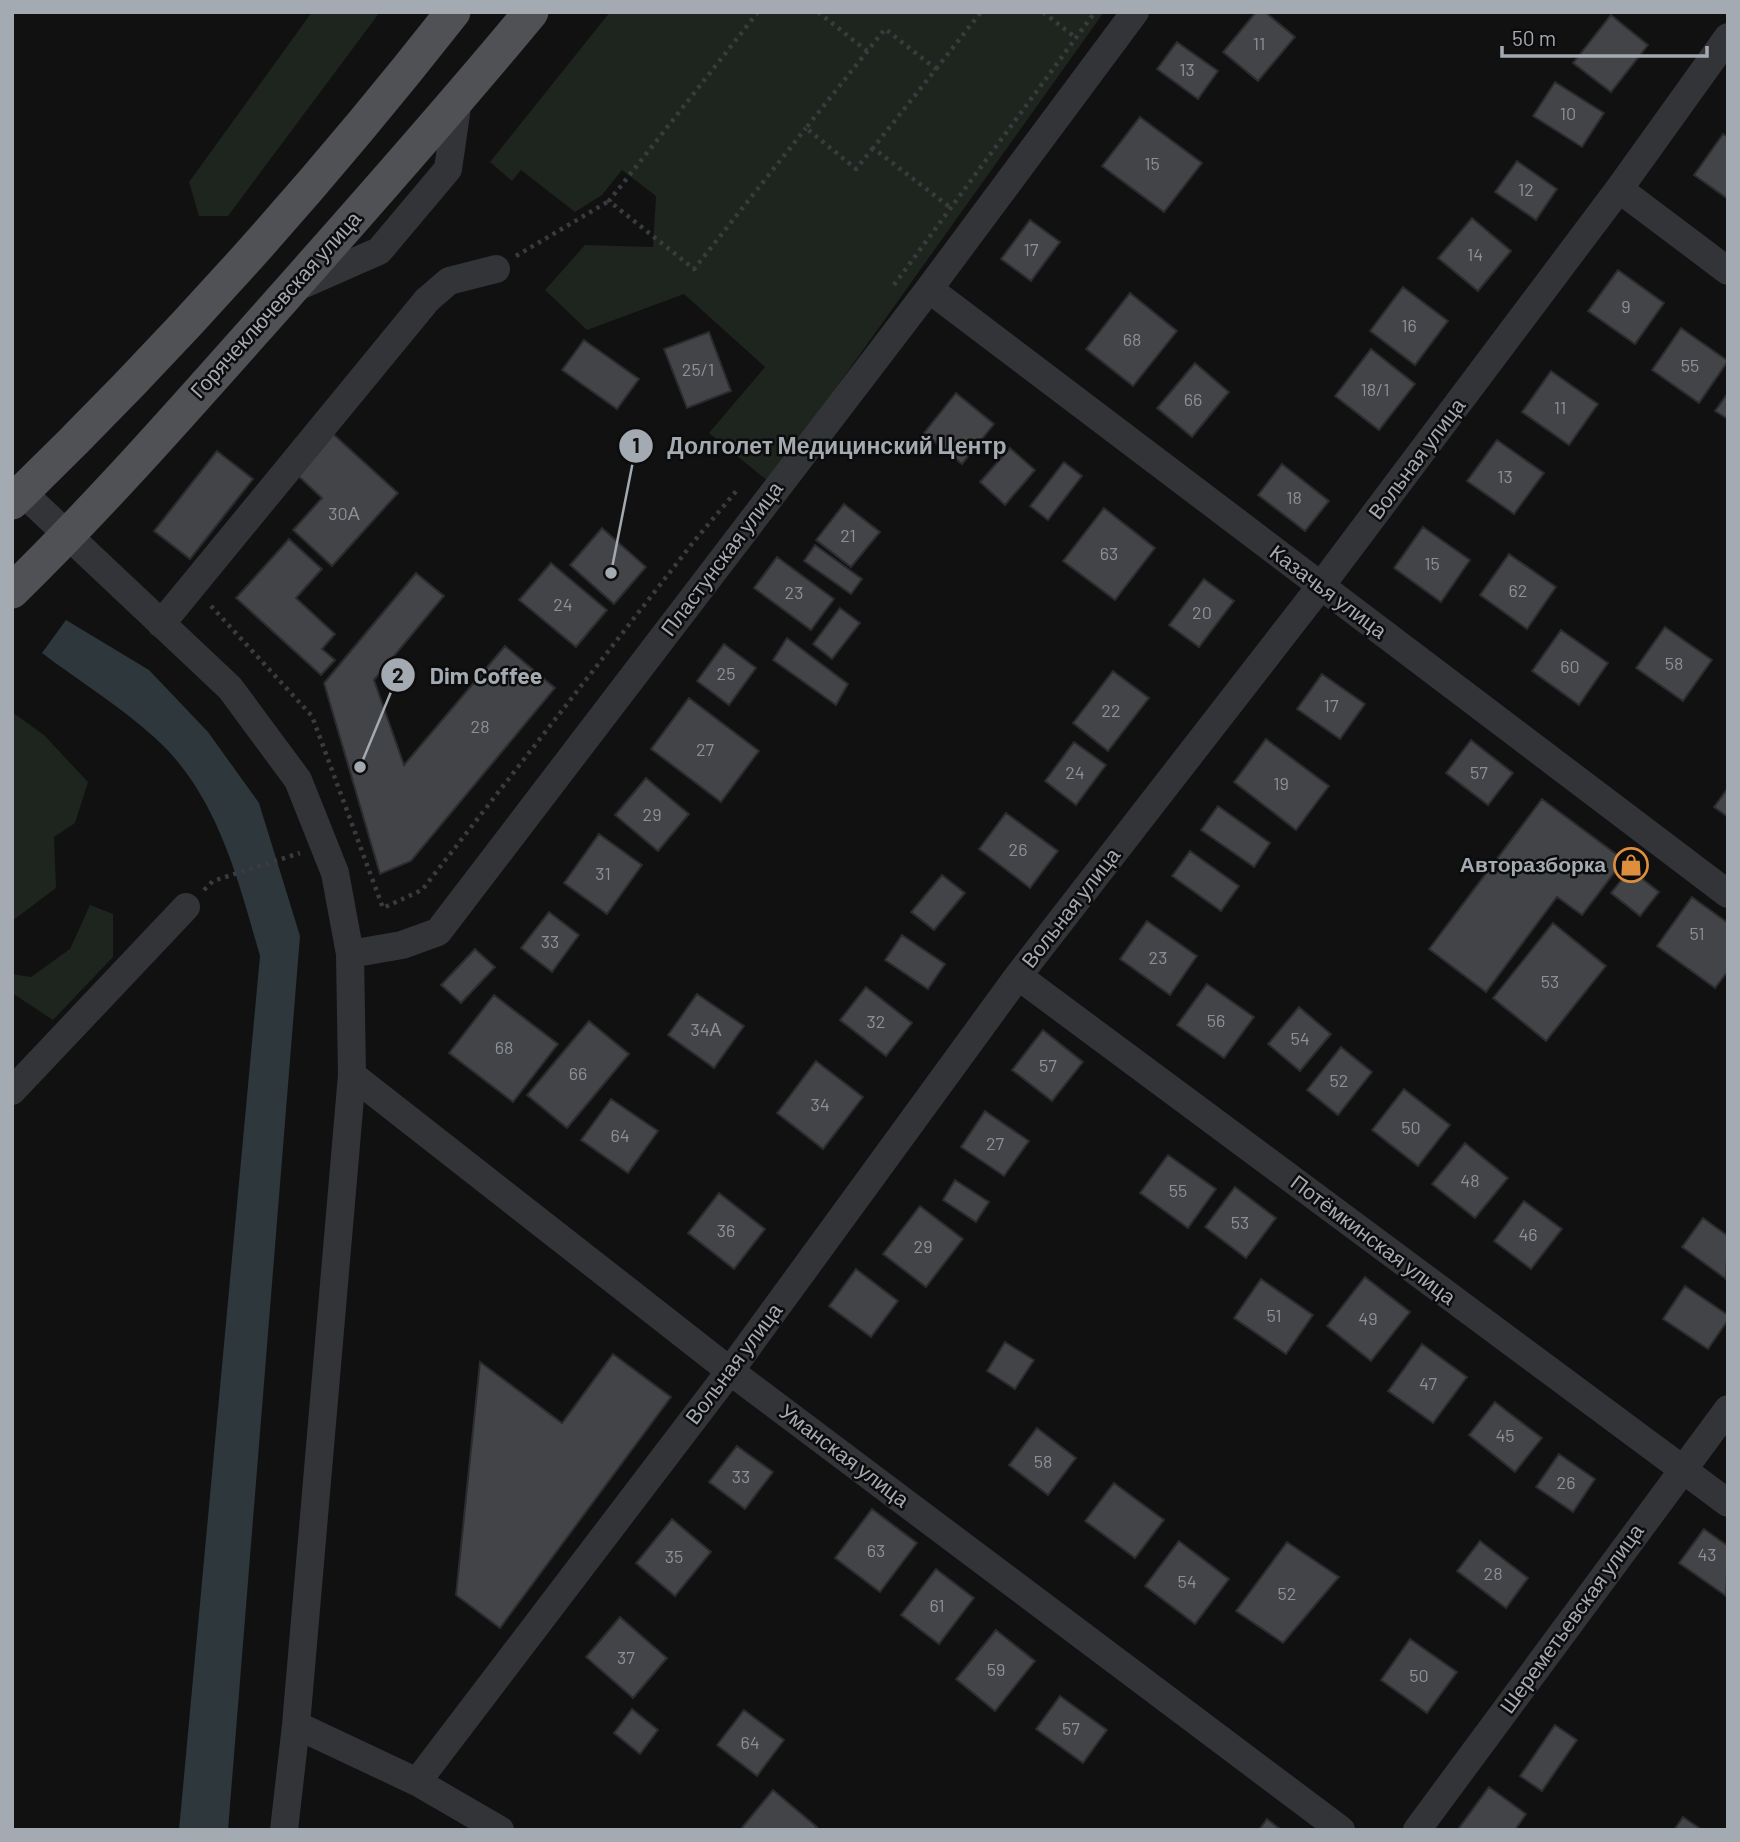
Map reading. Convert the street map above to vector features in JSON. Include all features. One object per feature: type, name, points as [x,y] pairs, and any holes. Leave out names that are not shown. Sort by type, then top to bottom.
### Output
[{"type":"main road","points":[[17,497],[199,312],[401,78],[453,12]]},
{"type":"main road","name":"Горячеключевская улица","points":[[12,591],[70,534],[289,291],[458,100],[531,12]]},
{"type":"street","name":"Пластунская улица","points":[[350,954],[402,945],[438,932],[929,289],[1135,12]]},
{"type":"street","name":"Вольная улица","points":[[417,1782],[730,1371],[1018,976],[1320,587],[1619,189],[1728,37]]},
{"type":"street","points":[[1619,189],[1728,271]]},
{"type":"street","points":[[160,624],[427,300],[449,281],[496,269]]},
{"type":"street","name":"Казачья улица","points":[[929,289],[1728,894]]},
{"type":"street","points":[[17,497],[70,534],[160,624],[230,688],[298,780],[335,873],[350,954],[352,1076],[296,1725],[284,1830]]},
{"type":"street","points":[[12,1091],[186,907]]},
{"type":"street","name":"Потёмкинская улица","points":[[1018,976],[1728,1503]]},
{"type":"street","name":"Уманская улица","points":[[352,1076],[730,1371],[1341,1830]]},
{"type":"street","name":"Шереметьевская улица","points":[[1417,1830],[1728,1409]]},
{"type":"street","points":[[296,1725],[417,1782],[500,1830]]},
{"type":"path","points":[[496,269],[608,201],[758,12]]},
{"type":"path","points":[[818,12],[867,51]]},
{"type":"path","points":[[806,128],[856,169],[981,12]]},
{"type":"path","points":[[1043,12],[1076,38]]},
{"type":"path","points":[[886,296],[1095,12]]},
{"type":"path","points":[[608,201],[694,269],[885,29],[936,69]]},
{"type":"path","points":[[873,148],[951,208]]},
{"type":"path","points":[[192,587],[312,716],[383,908],[422,890],[695,540],[745,481]]},
{"type":"path","points":[[234,873],[280,859]]},
{"type":"shaded area","points":[[312,12],[380,12],[228,216],[199,216],[189,182]]},
{"type":"shaded area","points":[[610,12],[1104,12],[769,482],[709,433],[765,367],[684,294],[587,330],[545,290],[585,245],[653,247],[656,196],[622,170],[602,195],[575,212],[521,170],[512,181],[490,162]]},
{"type":"shaded area","points":[[66,620],[149,670],[208,732],[259,803],[300,936],[228,1830],[179,1830],[260,956],[222,839],[194,784],[176,759],[154,737],[42,653]]},
{"type":"shaded area","points":[[12,712],[44,735],[88,782],[75,823],[54,837],[56,888],[12,921]]},
{"type":"shaded area","points":[[90,905],[113,914],[113,957],[53,1020],[12,993],[12,974],[31,977],[70,949]]},
{"type":"building","points":[[1256,12],[1265,12],[1295,37],[1258,81],[1223,52]]},
{"type":"building","points":[[1611,15],[1648,45],[1611,92],[1573,63]]},
{"type":"building","points":[[1177,42],[1218,71],[1198,99],[1157,69]]},
{"type":"building","points":[[1555,82],[1604,113],[1582,147],[1533,116]]},
{"type":"building","points":[[1140,117],[1202,163],[1164,212],[1102,166]]},
{"type":"building","points":[[1723,134],[1728,137],[1728,199],[1694,175]]},
{"type":"building","points":[[1517,161],[1557,189],[1536,220],[1495,192]]},
{"type":"building","points":[[1472,218],[1511,251],[1478,291],[1438,258]]},
{"type":"building","points":[[1030,220],[1060,242],[1031,281],[1001,259]]},
{"type":"building","points":[[1618,270],[1664,303],[1635,344],[1588,311]]},
{"type":"building","points":[[1403,287],[1448,321],[1415,365],[1370,331]]},
{"type":"building","points":[[1130,293],[1177,331],[1133,386],[1086,349]]},
{"type":"building","points":[[1681,328],[1728,361],[1699,403],[1652,370]]},
{"type":"building","points":[[709,332],[731,391],[687,408],[664,349]]},
{"type":"building","points":[[584,340],[639,379],[617,409],[562,370]]},
{"type":"building","points":[[1371,349],[1415,384],[1379,430],[1335,396]]},
{"type":"building","points":[[1195,363],[1229,392],[1192,437],[1157,408]]},
{"type":"building","points":[[1551,371],[1598,404],[1569,445],[1522,412]]},
{"type":"building","points":[[956,393],[994,424],[962,464],[924,433]]},
{"type":"building","points":[[1728,393],[1728,419],[1715,411]]},
{"type":"building","points":[[332,433],[398,493],[332,566],[293,530],[322,498],[295,473]]},
{"type":"building","points":[[1497,440],[1544,473],[1514,514],[1467,481]]},
{"type":"building","points":[[1010,448],[1035,470],[1005,505],[980,482]]},
{"type":"building","points":[[217,451],[253,479],[190,559],[154,531]]},
{"type":"building","points":[[1064,462],[1082,476],[1048,520],[1030,506]]},
{"type":"building","points":[[1282,464],[1329,501],[1305,531],[1258,495]]},
{"type":"building","points":[[844,504],[880,532],[851,567],[816,540]]},
{"type":"building","points":[[1104,508],[1155,548],[1115,600],[1063,561]]},
{"type":"building","points":[[1423,527],[1470,560],[1441,602],[1394,568]]},
{"type":"building","points":[[602,528],[646,567],[614,604],[570,565]]},
{"type":"building","points":[[289,539],[322,569],[296,598],[335,634],[322,649],[335,660],[321,675],[236,598]]},
{"type":"building","points":[[815,545],[862,579],[851,594],[804,561]]},
{"type":"building","points":[[1509,554],[1556,587],[1527,629],[1480,595]]},
{"type":"building","points":[[777,557],[834,599],[811,630],[754,588]]},
{"type":"building","points":[[551,563],[607,610],[576,647],[519,600]]},
{"type":"building","points":[[416,573],[444,596],[374,680],[404,765],[505,646],[555,688],[411,861],[380,874],[324,683]]},
{"type":"building","points":[[1204,579],[1234,601],[1199,647],[1169,625]]},
{"type":"building","points":[[840,608],[860,623],[832,659],[813,644]]},
{"type":"building","points":[[1665,627],[1712,660],[1683,701],[1636,668]]},
{"type":"building","points":[[1561,630],[1608,663],[1579,705],[1532,671]]},
{"type":"building","points":[[787,638],[848,684],[836,705],[773,660]]},
{"type":"building","points":[[724,644],[756,668],[729,705],[697,681]]},
{"type":"building","points":[[1113,671],[1149,698],[1108,751],[1073,723]]},
{"type":"building","points":[[1322,674],[1365,704],[1340,739],[1297,709]]},
{"type":"building","points":[[689,698],[759,751],[721,802],[651,749]]},
{"type":"building","points":[[1266,739],[1329,786],[1296,830],[1234,782]]},
{"type":"building","points":[[1471,740],[1513,773],[1488,805],[1446,773]]},
{"type":"building","points":[[1074,742],[1106,765],[1076,805],[1045,781]]},
{"type":"building","points":[[646,778],[689,814],[658,851],[615,815]]},
{"type":"building","points":[[1728,788],[1728,817],[1714,807]]},
{"type":"building","points":[[1542,799],[1624,860],[1582,915],[1557,897],[1486,992],[1429,949]]},
{"type":"building","points":[[1218,806],[1270,843],[1254,867],[1201,830]]},
{"type":"building","points":[[1006,813],[1058,851],[1030,888],[979,849]]},
{"type":"building","points":[[599,834],[642,865],[607,914],[564,883]]},
{"type":"building","points":[[1190,851],[1239,886],[1221,911],[1172,876]]},
{"type":"building","points":[[1630,869],[1659,892],[1640,916],[1611,893]]},
{"type":"building","points":[[942,875],[965,893],[934,930],[911,912]]},
{"type":"building","points":[[1692,897],[1728,923],[1728,971],[1715,988],[1657,946]]},
{"type":"building","points":[[549,912],[579,935],[552,972],[521,948]]},
{"type":"building","points":[[1147,921],[1197,956],[1170,995],[1120,959]]},
{"type":"building","points":[[1553,923],[1606,966],[1546,1041],[1493,998]]},
{"type":"building","points":[[902,935],[945,964],[928,989],[885,960]]},
{"type":"building","points":[[475,949],[495,967],[461,1003],[441,985]]},
{"type":"building","points":[[1207,984],[1254,1017],[1224,1058],[1177,1025]]},
{"type":"building","points":[[866,987],[912,1023],[886,1056],[840,1020]]},
{"type":"building","points":[[697,994],[744,1026],[714,1068],[668,1035]]},
{"type":"building","points":[[494,995],[558,1044],[513,1102],[449,1053]]},
{"type":"building","points":[[1299,1007],[1331,1034],[1300,1071],[1268,1044]]},
{"type":"building","points":[[589,1021],[629,1054],[567,1128],[527,1095]]},
{"type":"building","points":[[1043,1030],[1083,1062],[1052,1101],[1012,1070]]},
{"type":"building","points":[[1341,1047],[1372,1072],[1338,1115],[1307,1090]]},
{"type":"building","points":[[816,1061],[863,1097],[823,1149],[777,1113]]},
{"type":"building","points":[[1404,1089],[1450,1125],[1418,1166],[1372,1130]]},
{"type":"building","points":[[611,1099],[658,1131],[628,1173],[581,1140]]},
{"type":"building","points":[[985,1111],[1029,1141],[1004,1176],[961,1147]]},
{"type":"building","points":[[1465,1143],[1508,1178],[1475,1218],[1432,1184]]},
{"type":"building","points":[[1168,1155],[1216,1189],[1188,1228],[1140,1193]]},
{"type":"building","points":[[955,1180],[989,1202],[976,1222],[943,1200]]},
{"type":"building","points":[[1235,1187],[1276,1218],[1246,1258],[1205,1227]]},
{"type":"building","points":[[719,1193],[765,1229],[734,1269],[688,1233]]},
{"type":"building","points":[[1524,1201],[1562,1229],[1531,1269],[1494,1241]]},
{"type":"building","points":[[920,1206],[963,1239],[926,1287],[883,1254]]},
{"type":"building","points":[[1703,1218],[1728,1236],[1726,1279],[1682,1247]]},
{"type":"building","points":[[856,1269],[898,1301],[871,1337],[829,1306]]},
{"type":"building","points":[[1365,1277],[1410,1312],[1371,1361],[1327,1326]]},
{"type":"building","points":[[1261,1279],[1313,1315],[1286,1354],[1234,1318]]},
{"type":"building","points":[[1685,1286],[1728,1315],[1728,1320],[1708,1349],[1663,1319]]},
{"type":"building","points":[[1005,1342],[1034,1360],[1015,1389],[987,1371]]},
{"type":"building","points":[[1422,1344],[1467,1377],[1433,1423],[1388,1391]]},
{"type":"building","points":[[613,1354],[671,1397],[500,1628],[456,1595],[480,1362],[562,1423]]},
{"type":"building","points":[[1495,1402],[1542,1438],[1515,1472],[1469,1435]]},
{"type":"building","points":[[1037,1428],[1076,1458],[1048,1495],[1009,1465]]},
{"type":"building","points":[[737,1446],[773,1472],[745,1509],[709,1482]]},
{"type":"building","points":[[1559,1454],[1595,1479],[1573,1512],[1536,1487]]},
{"type":"building","points":[[1114,1483],[1164,1520],[1135,1558],[1085,1521]]},
{"type":"building","points":[[872,1509],[917,1543],[880,1592],[835,1558]]},
{"type":"building","points":[[672,1519],[711,1552],[675,1596],[636,1563]]},
{"type":"building","points":[[1704,1529],[1728,1546],[1726,1596],[1679,1563]]},
{"type":"building","points":[[1179,1541],[1229,1579],[1195,1624],[1145,1586]]},
{"type":"building","points":[[1480,1541],[1528,1578],[1506,1608],[1457,1571]]},
{"type":"building","points":[[1287,1542],[1339,1577],[1283,1643],[1236,1611]]},
{"type":"building","points":[[936,1569],[974,1598],[939,1644],[901,1615]]},
{"type":"building","points":[[620,1617],[667,1658],[633,1698],[586,1657]]},
{"type":"building","points":[[996,1630],[1035,1661],[995,1711],[956,1679]]},
{"type":"building","points":[[1410,1639],[1457,1672],[1427,1713],[1381,1680]]},
{"type":"building","points":[[1060,1696],[1107,1730],[1083,1763],[1036,1729]]},
{"type":"building","points":[[632,1709],[658,1730],[640,1754],[614,1733]]},
{"type":"building","points":[[744,1710],[784,1740],[757,1776],[717,1745]]},
{"type":"building","points":[[1555,1725],[1577,1740],[1542,1791],[1520,1776]]},
{"type":"building","points":[[1489,1787],[1526,1814],[1515,1830],[1461,1830],[1459,1828]]},
{"type":"building","points":[[773,1790],[817,1827],[814,1830],[740,1830]]},
{"type":"building","points":[[1683,1817],[1702,1830],[1674,1830]]},
{"type":"building","points":[[1267,1819],[1281,1830],[1259,1830]]},
{"type":"place","name":"Долголет Медицинский Центр","points":[[611,573]]},
{"type":"place","name":"Dim Coffee","points":[[360,767]]},
{"type":"place","name":"Авторазборка","points":[[1631,865]]}]
